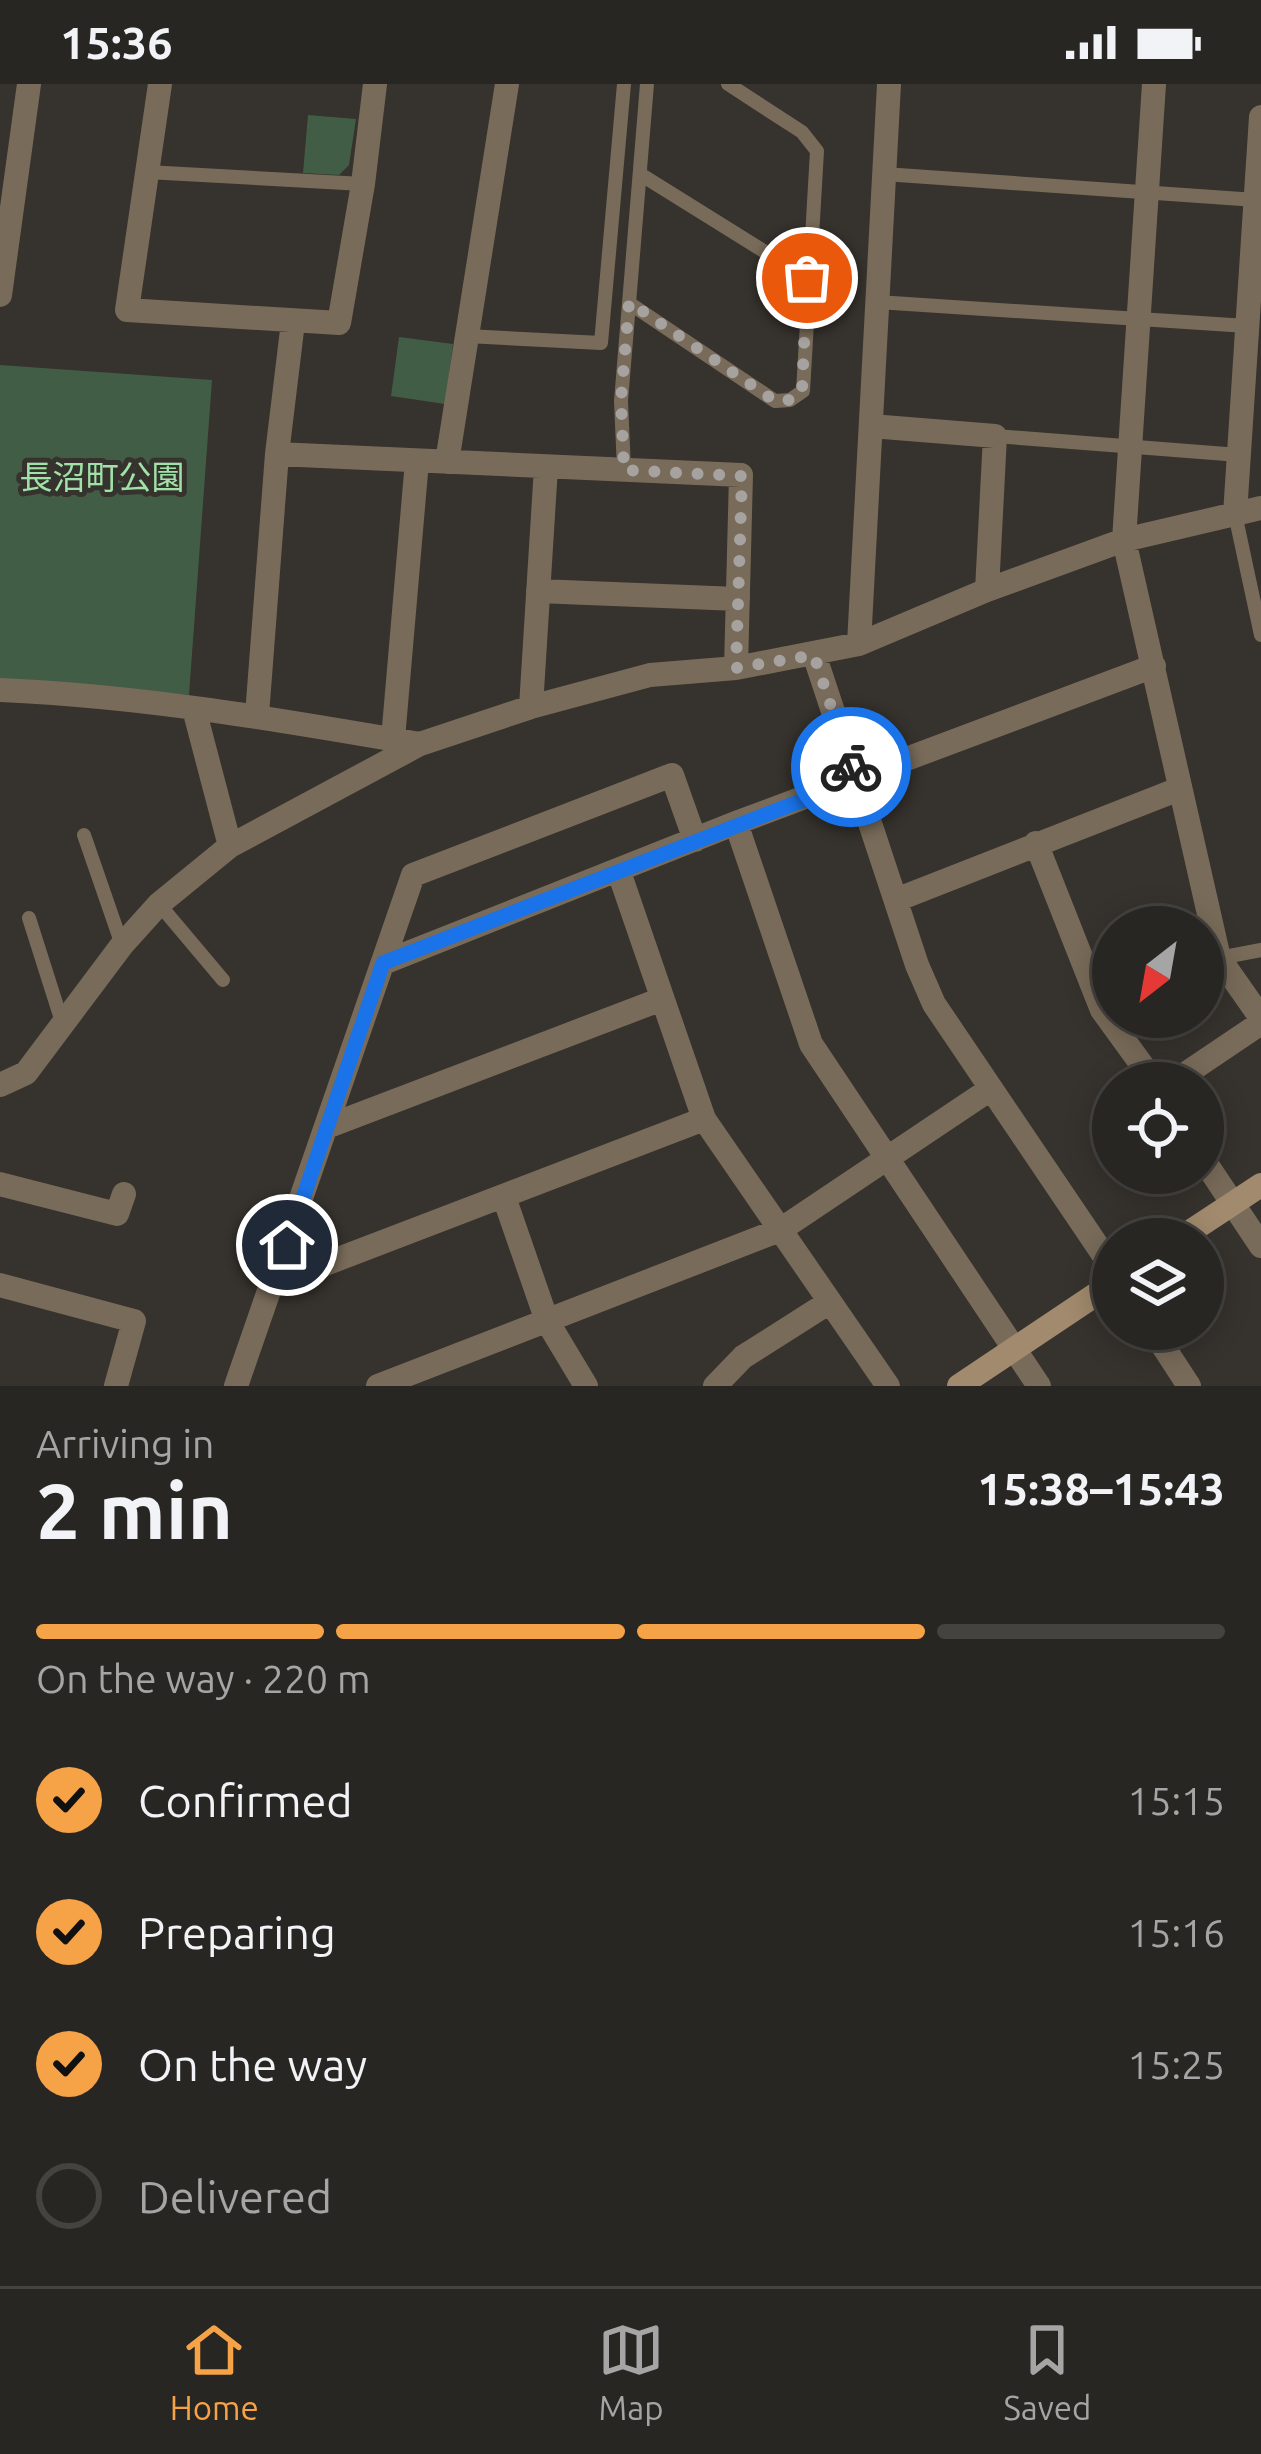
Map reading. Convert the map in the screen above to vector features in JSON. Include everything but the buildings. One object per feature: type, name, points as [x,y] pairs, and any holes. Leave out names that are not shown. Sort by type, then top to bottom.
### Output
[{"type":"street","points":[[0,295],[29,84]]},
{"type":"street","points":[[160,84],[127,310],[339,323],[375,84]]},
{"type":"street","points":[[447,462],[507,84]]},
{"type":"street","points":[[859,644],[889,84]]},
{"type":"street","points":[[1154,84],[1124,540],[1207,906]]},
{"type":"street","points":[[1235,514],[1261,116]]},
{"type":"street","points":[[257,715],[292,322]]},
{"type":"street","points":[[871,426],[995,436],[987,590]]},
{"type":"street","points":[[277,454],[742,476],[736,668]]},
{"type":"street","points":[[393,739],[417,460]]},
{"type":"street","points":[[531,707],[546,466]]},
{"type":"street","points":[[0,1085],[26,1073],[122,945],[159,904],[230,846],[420,744],[650,675],[736,668],[859,644],[1124,540],[1261,508]]},
{"type":"street","points":[[538,591],[738,598]]},
{"type":"street","points":[[814,655],[934,1004],[1092,1239]]},
{"type":"street","points":[[383,963],[736,823],[1154,666]]},
{"type":"street","points":[[0,690],[92,694],[257,715],[420,744]]},
{"type":"street","points":[[194,709],[230,846]]},
{"type":"street","points":[[236,1386],[413,875],[672,775],[695,840]]},
{"type":"street","points":[[896,900],[1179,789]]},
{"type":"street","points":[[736,823],[811,1044],[1039,1386]]},
{"type":"street","points":[[1036,842],[1102,1010],[1140,1062]]},
{"type":"street","points":[[619,872],[704,1119],[888,1386]]},
{"type":"street","points":[[1202,1062],[1261,1020],[1224,965]]},
{"type":"street","points":[[329,1126],[662,999]]},
{"type":"street","points":[[378,1386],[780,1231],[989,1090]]},
{"type":"street","points":[[273,1284],[704,1119]]},
{"type":"street","points":[[0,1184],[117,1214],[124,1194]]},
{"type":"street","points":[[1211,1218],[1261,1185]]},
{"type":"street","points":[[1224,1192],[1261,1246]]},
{"type":"street","points":[[504,1196],[548,1321],[586,1386]]},
{"type":"street","points":[[0,1285],[134,1322],[116,1386]]},
{"type":"street","points":[[959,1386],[1092,1297]]},
{"type":"street","points":[[715,1386],[743,1357],[829,1303]]},
{"type":"street","points":[[1166,1350],[1189,1386]]},
{"type":"lane","points":[[467,336],[602,343],[624,84]]},
{"type":"lane","points":[[624,470],[621,400],[647,84]]},
{"type":"lane","points":[[629,302],[775,401],[790,400],[802,391],[817,151],[802,132],[728,84]]},
{"type":"lane","points":[[147,172],[363,184]]},
{"type":"lane","points":[[640,174],[807,278]]},
{"type":"lane","points":[[884,174],[1256,200]]},
{"type":"lane","points":[[877,302],[1247,326]]},
{"type":"lane","points":[[995,436],[1239,455]]},
{"type":"lane","points":[[1235,514],[1261,634]]},
{"type":"lane","points":[[84,835],[122,945]]},
{"type":"lane","points":[[159,904],[223,980]]},
{"type":"lane","points":[[29,919],[64,1027]]},
{"type":"lane","points":[[1224,957],[1261,950]]},
{"type":"green space","points":[[308,115],[356,119],[349,165],[339,175],[303,173]]},
{"type":"green space","points":[[399,337],[453,344],[445,404],[391,396]]},
{"type":"green space","name":"長沼町公園","points":[[0,365],[212,380],[189,695],[0,679]]},
{"type":"way so far","points":[[807,278],[802,391],[790,400],[775,401],[629,302],[621,400],[624,470],[742,476],[736,668],[814,655],[851,767]]},
{"type":"route","points":[[287,1245],[383,963],[855,780],[851,767]]}]
